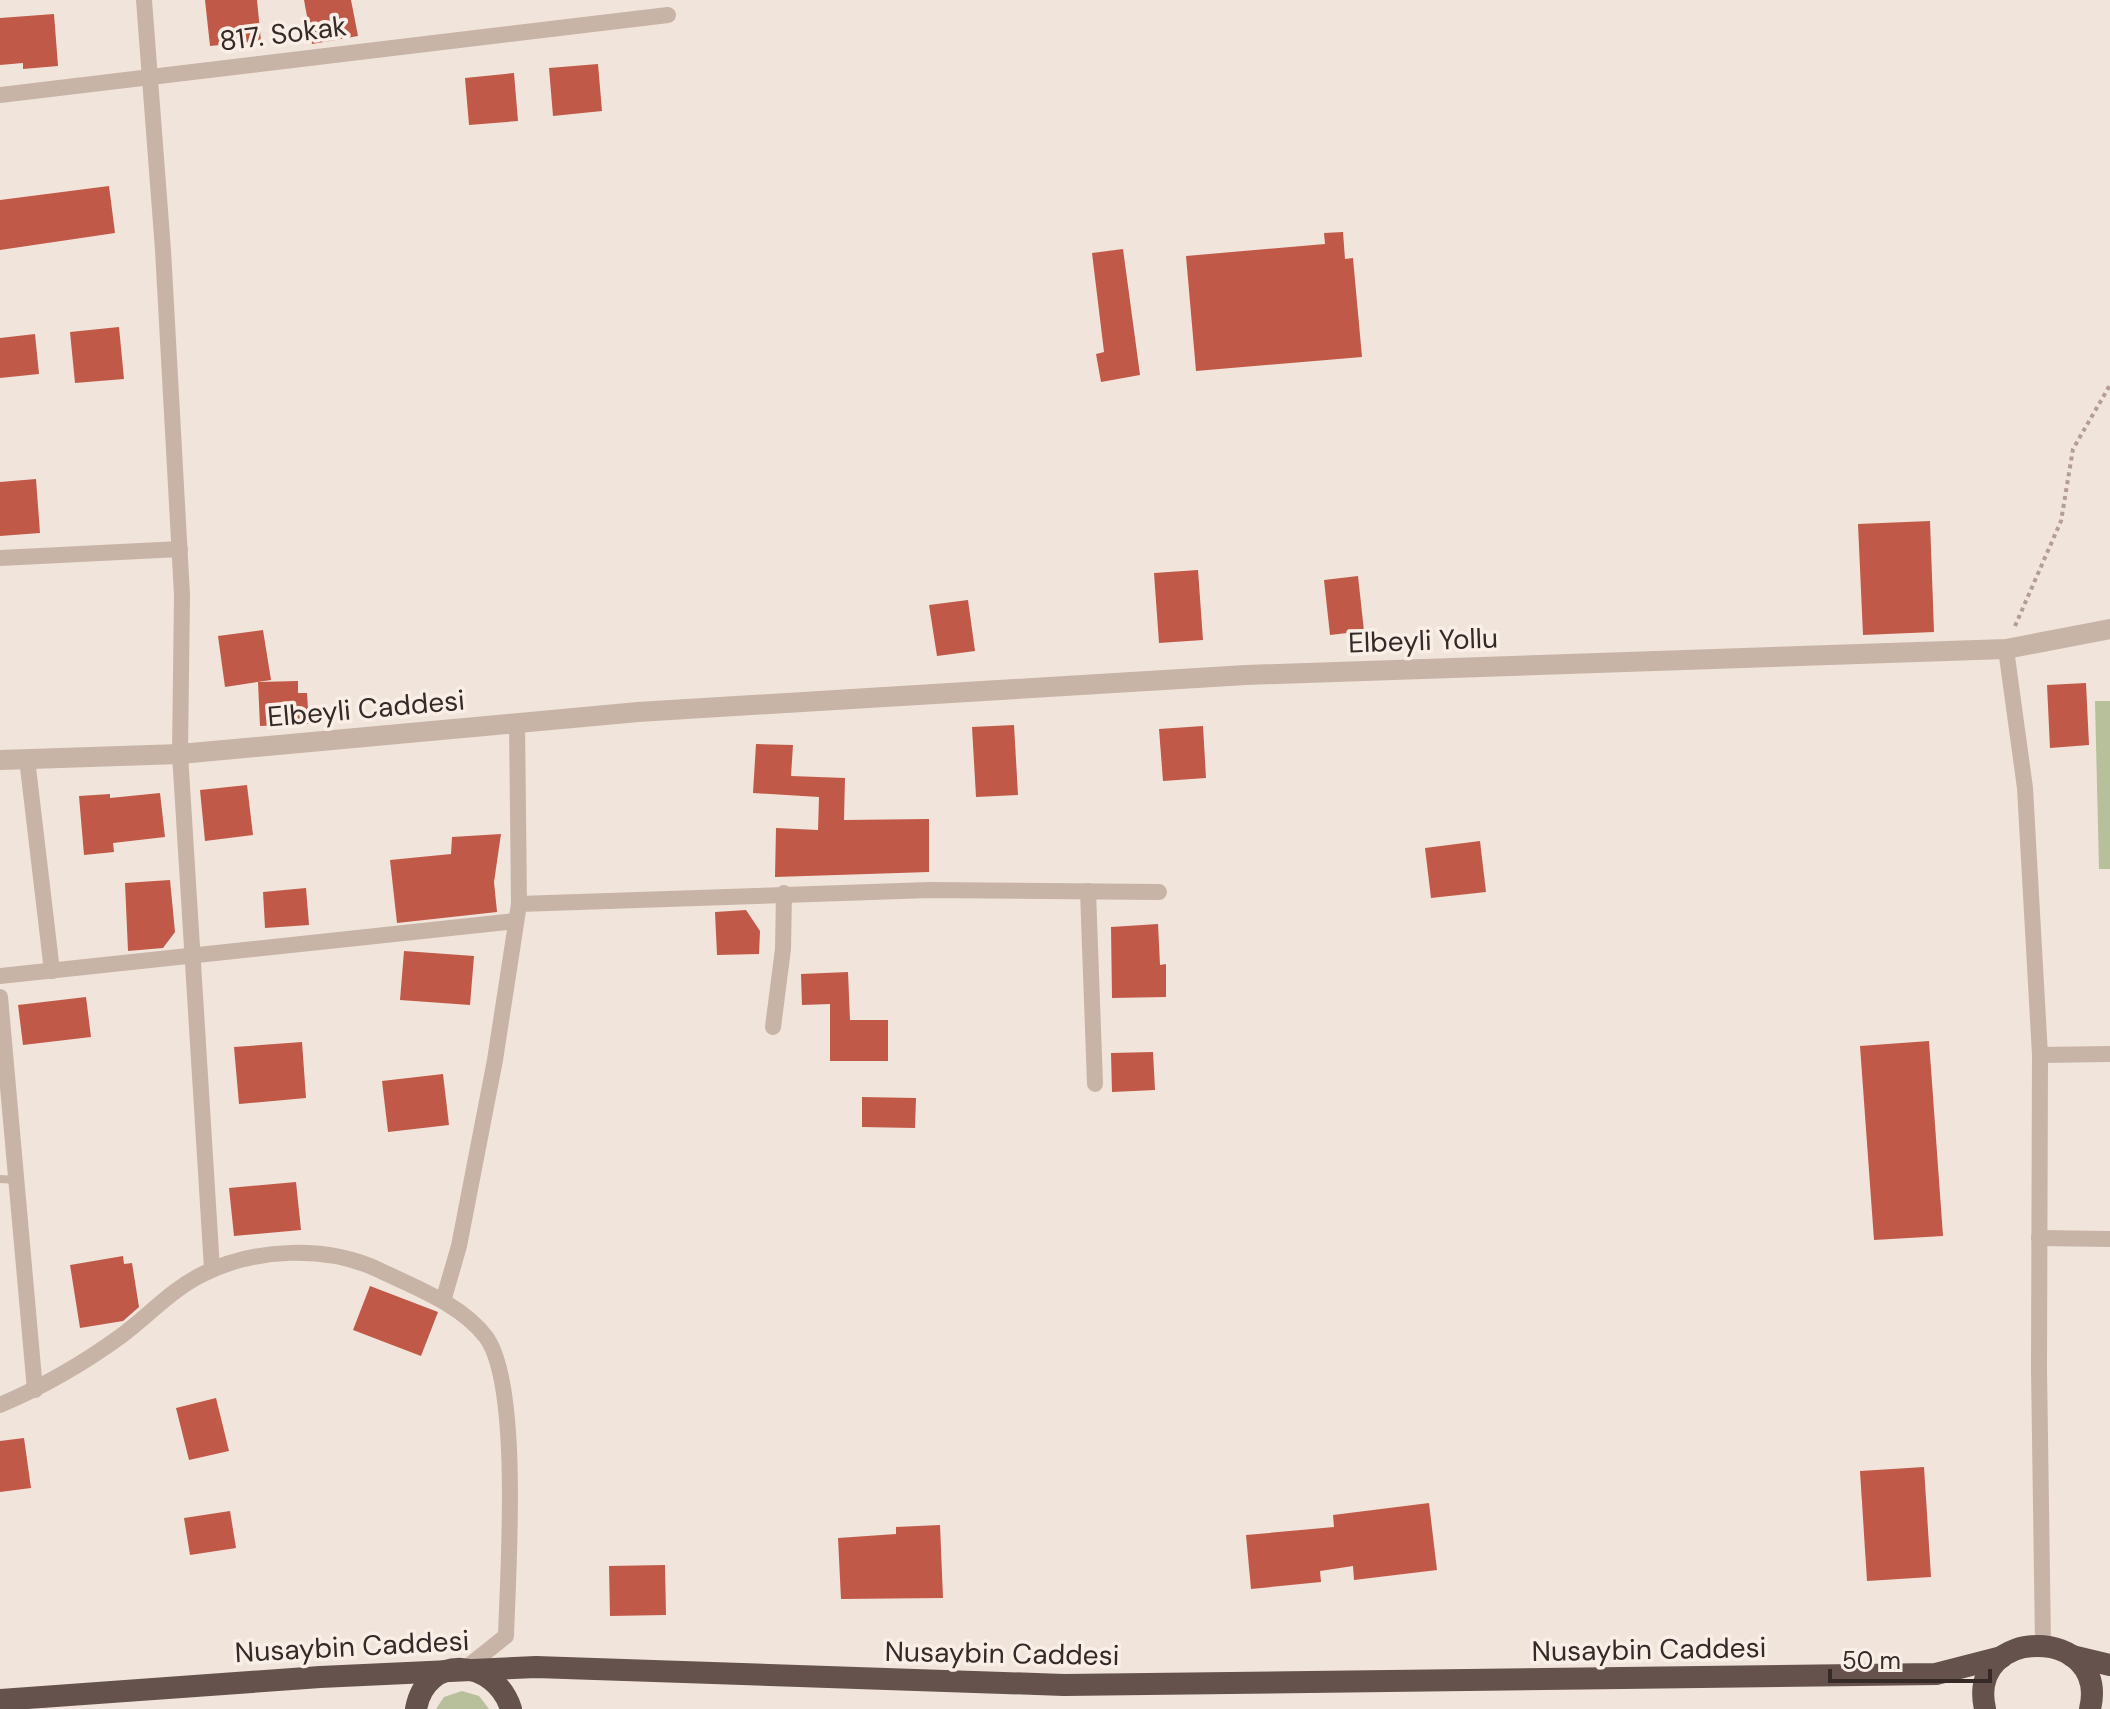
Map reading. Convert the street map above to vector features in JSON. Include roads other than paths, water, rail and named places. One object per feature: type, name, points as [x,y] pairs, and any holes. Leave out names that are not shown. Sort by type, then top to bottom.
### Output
[{"type":"highway","name":"Nusaybin Caddesi","points":[[0,1700],[466,1668],[597,1668],[1064,1685],[1936,1674],[2002,1657],[2028,1644],[2043,1644]]},
{"type":"highway","points":[[2043,1644],[2072,1656],[2110,1665]]},
{"type":"highway","points":[[2072,1656],[2084,1670],[2090,1686],[2090,1709]]},
{"type":"highway","points":[[1985,1709],[1984,1687],[2002,1657]]},
{"type":"highway","points":[[416,1709],[425,1687],[436,1676],[466,1668],[482,1672],[496,1681],[506,1694],[511,1709]]},
{"type":"street","points":[[144,0],[180,549],[180,754],[212,1269]]},
{"type":"street","name":"817. Sokak","points":[[0,95],[668,15]]},
{"type":"street","points":[[0,558],[180,549]]},
{"type":"street","name":"Elbeyli Yollu","points":[[737,708],[1246,675],[2006,649],[2110,629]]},
{"type":"street","points":[[2006,649],[2025,788],[2040,1055],[2043,1644]]},
{"type":"street","name":"Elbeyli Caddesi","points":[[0,760],[180,754],[517,722],[737,708]]},
{"type":"street","points":[[443,1301],[465,1215],[519,904],[517,722]]},
{"type":"street","points":[[27,759],[52,971]]},
{"type":"street","points":[[1088,891],[1095,1084]]},
{"type":"street","points":[[519,904],[784,893],[1159,892]]},
{"type":"street","points":[[773,1027],[783,949],[784,893]]},
{"type":"street","points":[[0,976],[193,958],[516,921]]},
{"type":"street","points":[[0,1006],[35,1390]]},
{"type":"street","points":[[2040,1055],[2110,1054]]},
{"type":"street","points":[[2039,1238],[2110,1239]]},
{"type":"street","points":[[0,1405],[35,1390],[120,1337],[167,1298],[212,1269],[264,1254],[336,1254],[374,1268],[443,1301],[484,1334],[495,1352],[506,1395],[506,1636],[466,1668]]},
{"type":"lane","points":[[0,1179],[18,1180]]}]
